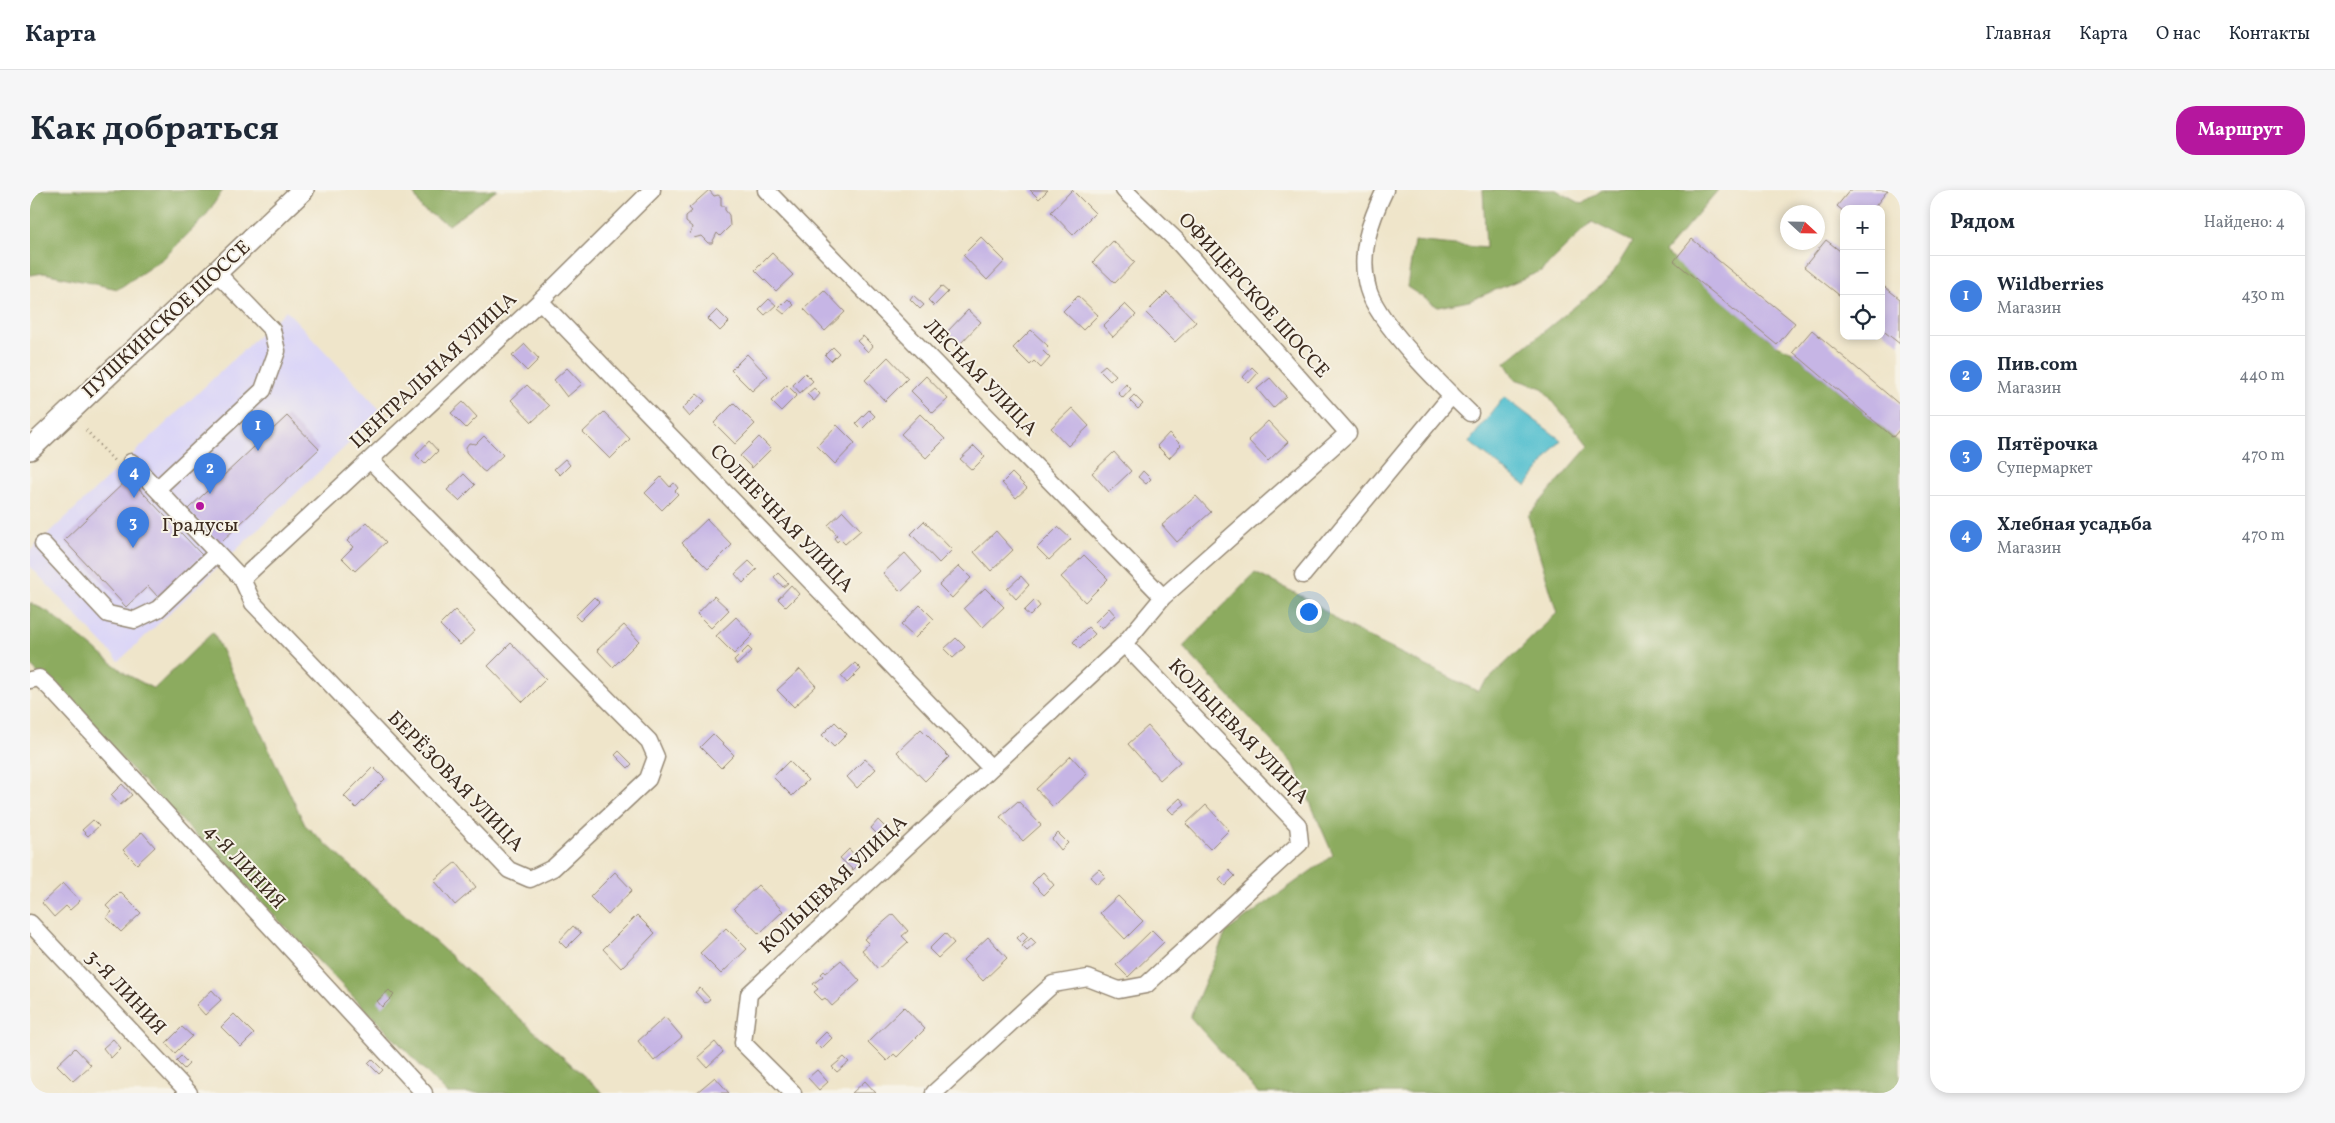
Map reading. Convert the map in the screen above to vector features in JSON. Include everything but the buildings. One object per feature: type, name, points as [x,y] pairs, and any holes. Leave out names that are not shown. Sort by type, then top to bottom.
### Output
[{"type":"main road","name":"ПУШКИНСКОЕ ШОССЕ","points":[[30,449],[303,190]]},
{"type":"street","name":"ЦЕНТРАЛЬНАЯ УЛИЦА","points":[[242,579],[540,301],[652,190]]},
{"type":"street","name":"ЛЕСНАЯ УЛИЦА","points":[[766,190],[1162,596]]},
{"type":"street","name":"ОФИЦЕРСКОЕ ШОССЕ","points":[[1124,190],[1178,242],[1348,433]]},
{"type":"street","points":[[1385,190],[1368,229],[1364,255],[1368,289],[1379,313],[1470,413]]},
{"type":"street","points":[[157,489],[263,390],[277,351],[272,330],[218,272]]},
{"type":"street","name":"СОЛНЕЧНАЯ УЛИЦА","points":[[540,301],[990,767]]},
{"type":"street","points":[[1303,575],[1452,395]]},
{"type":"street","name":"КОЛЬЦЕВАЯ УЛИЦА","points":[[793,1093],[743,1042],[749,994],[990,767],[1124,644],[1162,596],[1348,433]]},
{"type":"street","name":"БЕРЁЗОВАЯ УЛИЦА","points":[[242,579],[253,604],[510,870],[530,879],[553,868],[648,779],[656,757],[649,742],[370,460]]},
{"type":"street","points":[[131,462],[242,579]]},
{"type":"street","points":[[43,544],[108,614],[135,620],[158,609],[217,553]]},
{"type":"street","name":"КОЛЬЦЕВАЯ УЛИЦА","points":[[934,1093],[1053,984],[1088,978],[1119,990],[1146,985],[1300,843],[1298,825],[1124,644]]},
{"type":"street","name":"4-Я ЛИНИЯ","points":[[30,680],[39,678],[50,688],[424,1093]]},
{"type":"street","name":"3-Я ЛИНИЯ","points":[[30,923],[189,1093]]},
{"type":"path","points":[[86,430],[122,469],[131,462]]},
{"type":"shaded area","points":[[286,310],[382,412],[119,661],[30,566],[30,551]]},
{"type":"green space","points":[[30,190],[223,190],[205,217],[164,258],[118,289],[44,273],[30,275]]},
{"type":"green space","points":[[412,190],[497,190],[449,225],[422,209]]},
{"type":"green space","points":[[1483,190],[1556,190],[1582,204],[1602,190],[1718,190],[1665,252],[1777,345],[1793,352],[1900,443],[1900,1093],[1258,1093],[1190,1017],[1226,932],[1333,855],[1294,765],[1183,647],[1255,573],[1315,603],[1342,624],[1477,691],[1557,613],[1528,516],[1589,446],[1542,388],[1515,379],[1505,363],[1610,278],[1632,242],[1592,222],[1541,271],[1469,301],[1438,307],[1407,287],[1414,241],[1486,248]]},
{"type":"green space","points":[[30,603],[47,611],[126,674],[154,689],[213,632],[305,825],[603,1093],[447,1093],[30,665]]},
{"type":"water","points":[[1504,397],[1561,440],[1526,486],[1469,442]]},
{"type":"place","name":"Wildberries","points":[[258,451]]},
{"type":"place","name":"Пив.com","points":[[210,494]]},
{"type":"place","name":"Хлебная усадьба","points":[[134,498]]},
{"type":"place","name":"Градусы","points":[[200,506]]},
{"type":"place","name":"Пятёрочка","points":[[133,548]]}]
